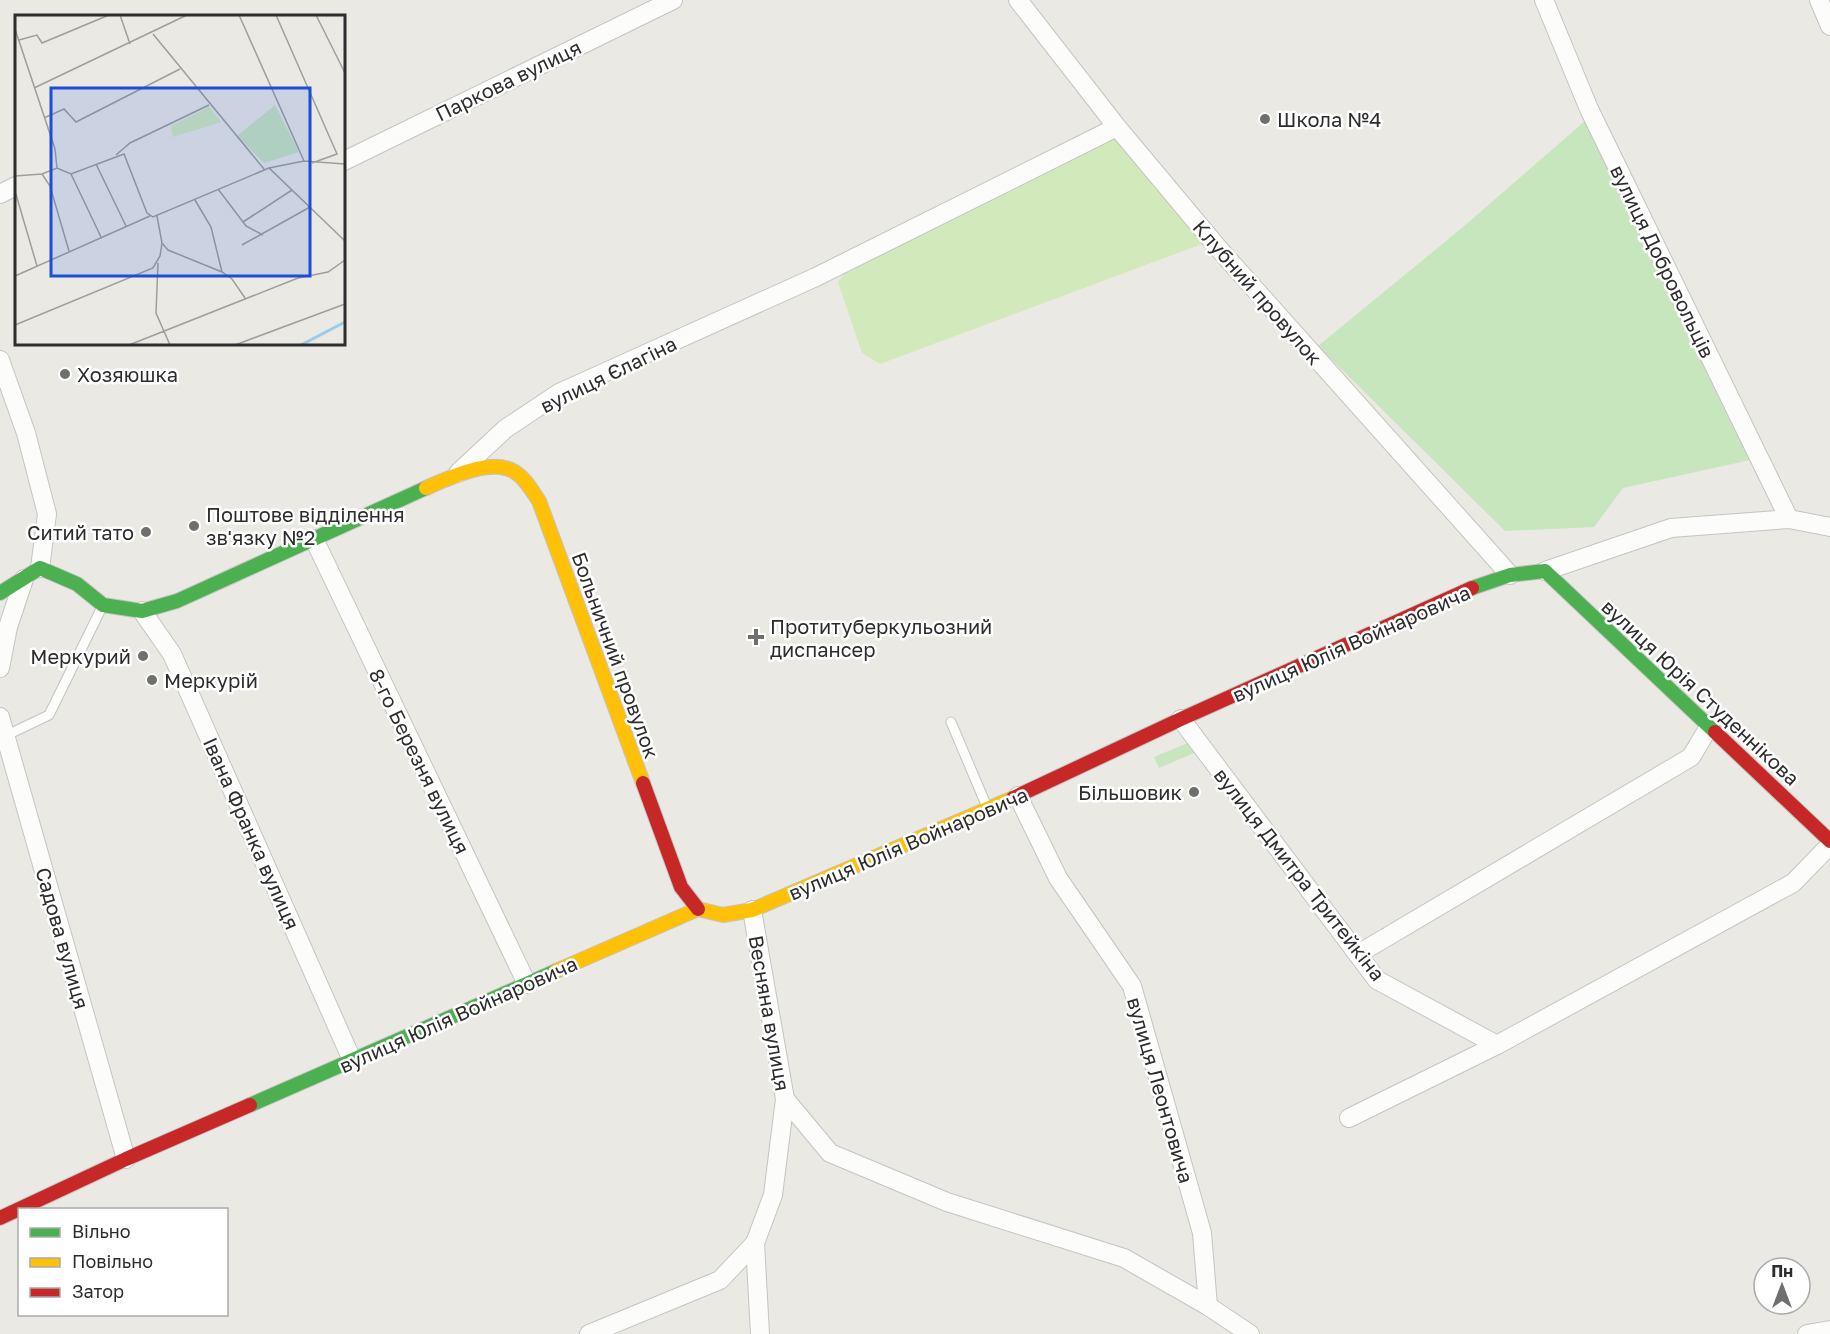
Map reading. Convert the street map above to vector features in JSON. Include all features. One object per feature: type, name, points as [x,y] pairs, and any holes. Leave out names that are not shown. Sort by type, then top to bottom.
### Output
[{"type":"main road","name":"Больничний провулок","points":[[457,474],[491,467],[514,470],[539,501],[681,887],[698,909]]},
{"type":"main road","name":"вулиця Єлагіна","points":[[103,605],[142,611],[177,601],[457,474]]},
{"type":"main road","points":[[0,593],[40,568],[77,584],[103,605]]},
{"type":"main road","name":"вулиця Юлія Войнаровича","points":[[21,1208],[126,1159],[698,909],[723,915],[752,910],[988,810],[1182,719],[1477,586],[1510,575],[1545,571]]},
{"type":"main road","name":"вулиця Юрія Студеннікова","points":[[1545,571],[1830,843]]},
{"type":"main road","name":"вулиця Юлія Войнаровича","points":[[0,1218],[18,1210]]},
{"type":"street","name":"Паркова вулиця","points":[[345,161],[673,0]]},
{"type":"street","name":"Клубний провулок","points":[[1018,0],[1118,127],[1219,249],[1510,575]]},
{"type":"street","name":"вулиця Добровольців","points":[[1544,0],[1589,109],[1789,519]]},
{"type":"street","points":[[1819,0],[1830,26]]},
{"type":"street","name":"вулиця Єлагіна","points":[[457,474],[505,429],[559,393],[816,277],[1118,127]]},
{"type":"street","points":[[0,194],[15,186]]},
{"type":"street","points":[[0,360],[26,433],[47,514],[40,568]]},
{"type":"street","name":"вулиця Юлія Войнаровича","points":[[1545,571],[1671,528],[1789,519],[1830,527]]},
{"type":"street","name":"8-го Березня вулиця","points":[[314,539],[527,984]]},
{"type":"street","points":[[0,668],[8,627],[24,579]]},
{"type":"street","name":"Івана Франка вулиця","points":[[142,611],[172,654],[352,1060]]},
{"type":"street","name":"Садова вулиця","points":[[0,717],[126,1159]]},
{"type":"street","name":"вулиця Дмитра Тритейкіна","points":[[1182,719],[1377,980],[1497,1045]]},
{"type":"street","points":[[1358,954],[1690,757],[1709,727]]},
{"type":"street","name":"вулиця Леонтовича","points":[[1018,796],[1058,878],[1132,986],[1202,1233],[1208,1306]]},
{"type":"street","points":[[1349,1118],[1497,1045],[1793,883],[1830,843]]},
{"type":"street","name":"Весняна вулиця","points":[[589,1334],[720,1280],[755,1243],[773,1195],[785,1099],[752,910]]},
{"type":"street","points":[[785,1099],[830,1153],[947,1202],[1124,1258],[1208,1306],[1250,1334]]},
{"type":"street","points":[[755,1243],[760,1334]]},
{"type":"street","points":[[1807,1334],[1830,1330]]},
{"type":"lane","points":[[5,736],[49,715],[103,605]]},
{"type":"lane","points":[[951,722],[988,810]]},
{"type":"green space","points":[[1585,121],[1755,459],[1623,488],[1594,527],[1505,531],[1318,346],[1463,227]]},
{"type":"green space","points":[[1115,136],[1205,243],[880,364],[862,353],[838,282],[848,269]]},
{"type":"green space","points":[[1190,742],[1194,753],[1159,768],[1154,757]]},
{"type":"traffic: fast","points":[[0,593],[40,568],[77,584],[103,605],[142,611],[177,601],[426,488]]},
{"type":"traffic: fast","points":[[1472,588],[1510,575],[1545,571],[1715,732]]},
{"type":"traffic: fast","points":[[250,1105],[556,971]]},
{"type":"traffic: slow","points":[[426,488],[470,471],[494,467],[515,472],[528,485],[539,501],[643,783]]},
{"type":"traffic: slow","points":[[556,971],[698,909],[723,915],[752,910],[1013,798]]},
{"type":"traffic: jam","points":[[1013,798],[1181,719],[1472,588]]},
{"type":"traffic: jam","points":[[1715,732],[1830,841]]},
{"type":"traffic: jam","points":[[643,783],[681,887],[698,909]]},
{"type":"traffic: jam","points":[[21,1208],[250,1105]]},
{"type":"traffic: jam","points":[[0,1218],[18,1210]]},
{"type":"place","name":"Школа №4","points":[[1265,119]]},
{"type":"place","name":"Хозяюшка","points":[[65,374]]},
{"type":"place","name":"Поштове відділення зв'язку №2","points":[[194,526]]},
{"type":"place","name":"Ситий тато","points":[[146,532]]},
{"type":"place","name":"Протитуберкульозний диспансер","points":[[756,637]]},
{"type":"place","name":"Меркурий","points":[[143,656]]},
{"type":"place","name":"Меркурій","points":[[152,680]]},
{"type":"place","name":"Більшовик","points":[[1194,792]]}]
